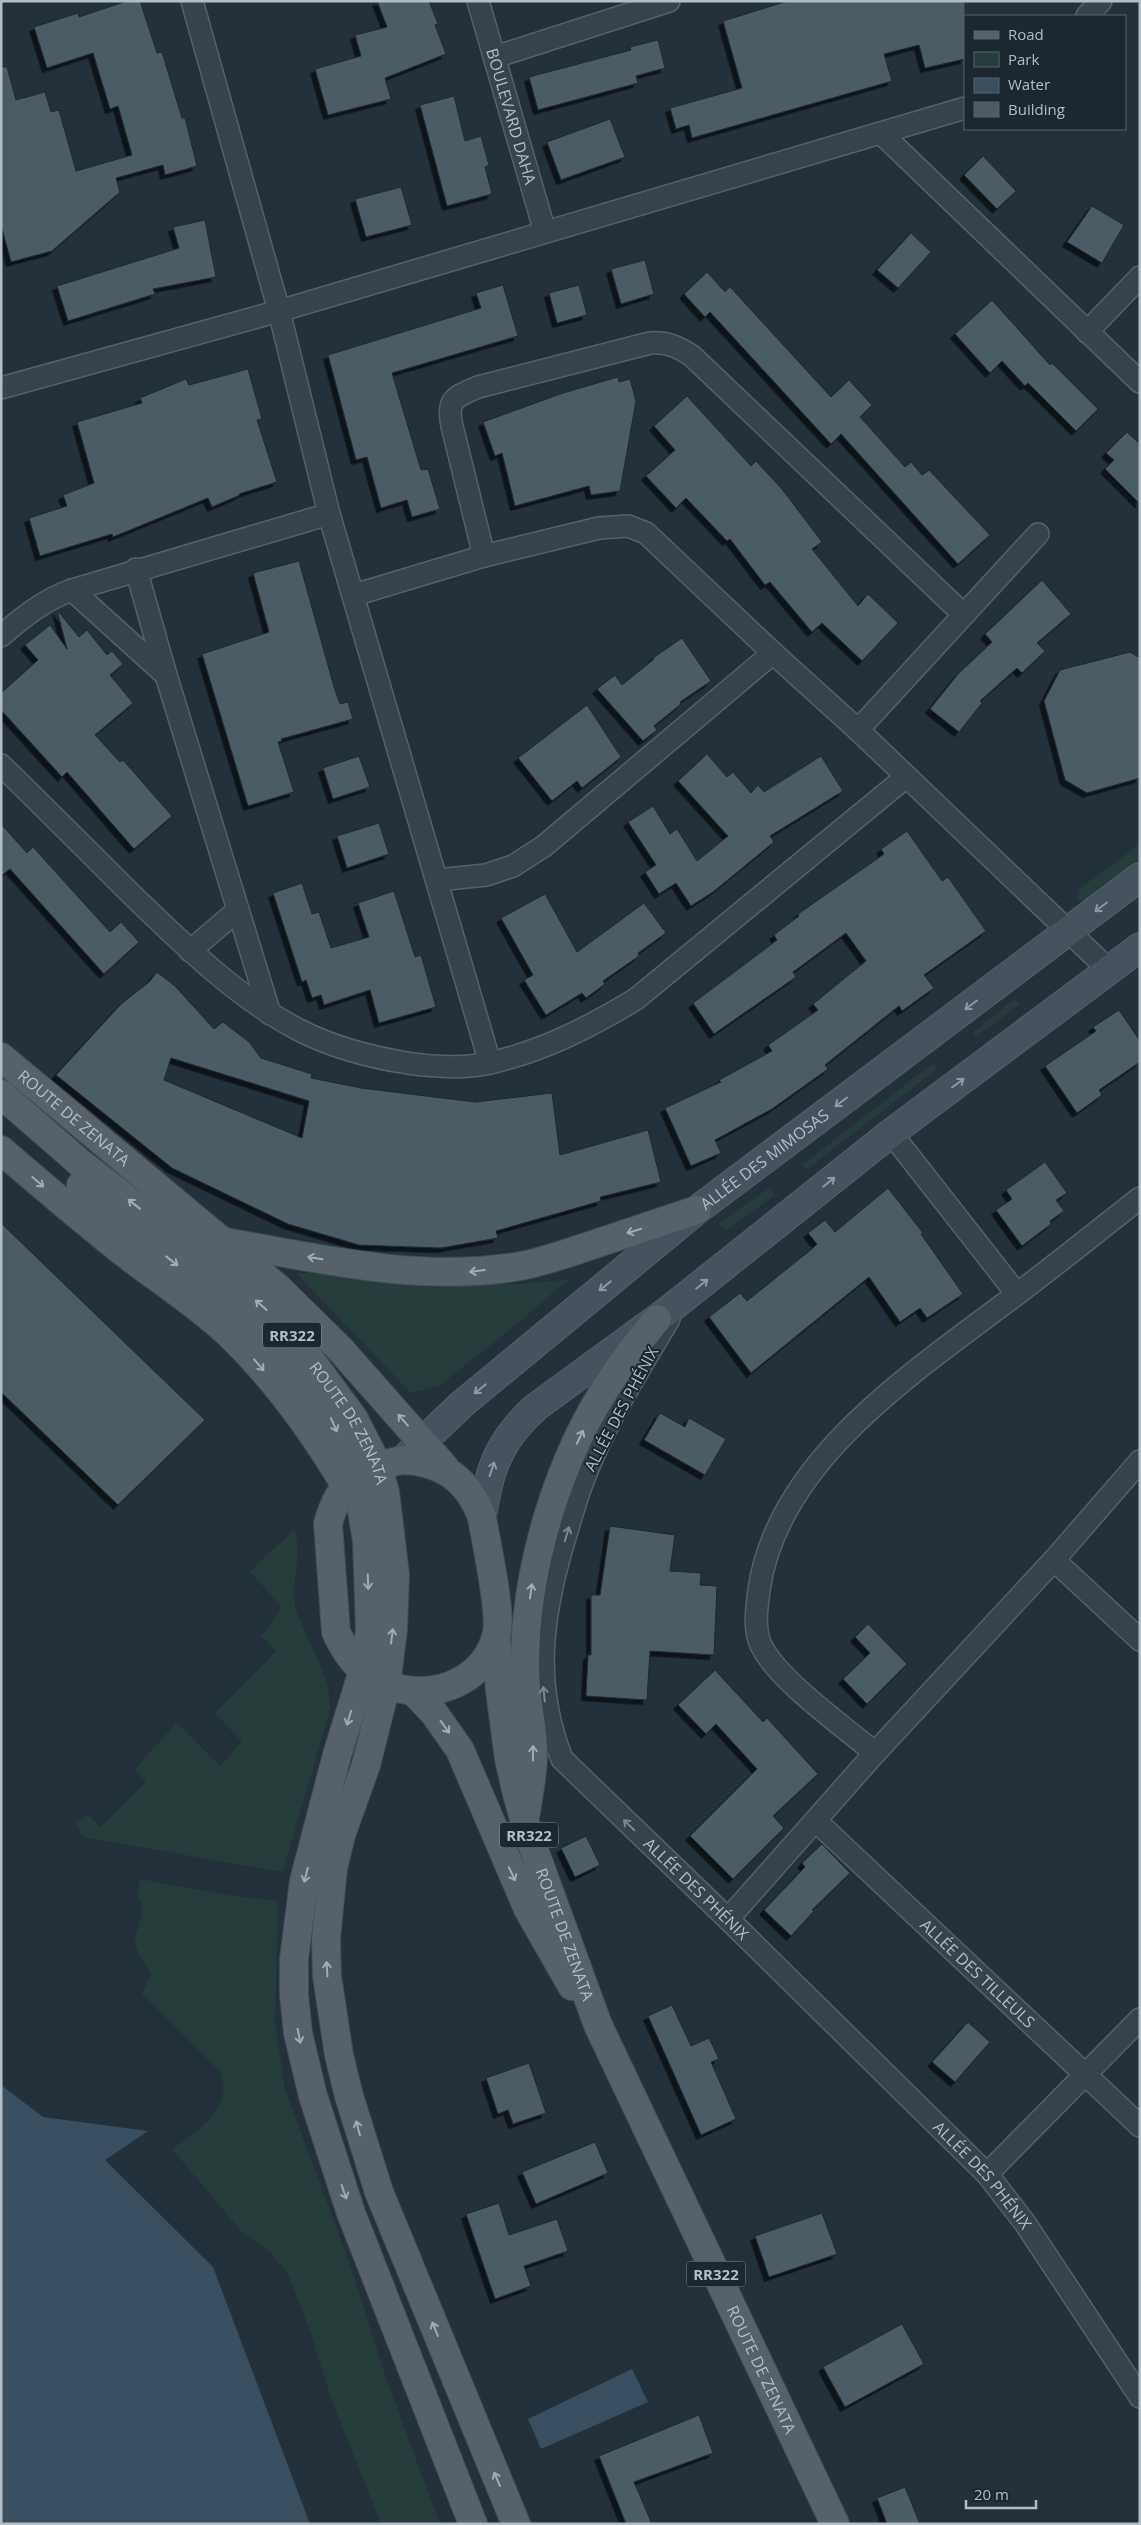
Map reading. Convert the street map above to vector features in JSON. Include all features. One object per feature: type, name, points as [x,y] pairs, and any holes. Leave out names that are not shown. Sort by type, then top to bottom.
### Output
[{"type":"main road","name":"ALLÉE DES MIMOSAS","points":[[381,1466],[462,1404],[697,1210],[1140,877]]},
{"type":"main road","points":[[482,1517],[492,1467],[499,1451],[521,1420],[536,1407],[657,1319],[891,1133],[1140,948]]},
{"type":"main road","name":"ROUTE DE ZENATA","points":[[1,1057],[221,1241],[312,1320],[357,1367],[381,1466],[395,1575],[393,1629],[375,1678]]},
{"type":"main road","name":"ROUTE DE ZENATA","points":[[1,1094],[79,1162],[234,1282],[287,1328],[354,1419],[381,1466]]},
{"type":"main road","name":"ROUTE DE ZENATA","points":[[1,1117],[139,1235],[272,1344],[381,1466]]},
{"type":"main road","name":"ROUTE DE ZENATA","points":[[1,1150],[86,1223],[226,1332],[253,1359],[291,1403],[325,1451],[381,1466],[447,1470],[469,1490],[482,1517]]},
{"type":"main road","points":[[221,1241],[333,1261],[429,1272],[465,1272],[516,1267],[544,1260],[697,1210]]},
{"type":"main road","points":[[525,1818],[532,1773],[533,1748],[525,1671],[526,1635],[536,1559],[567,1463],[588,1419],[615,1373],[657,1319]]},
{"type":"main road","points":[[375,1678],[344,1648],[336,1632],[328,1524],[338,1497],[381,1466]]},
{"type":"main road","name":"RR322","points":[[375,1678],[412,1691],[440,1690],[465,1679],[484,1661],[496,1638],[499,1625],[482,1517]]},
{"type":"main road","name":"ROUTE DE ZENATA","points":[[496,1638],[500,1691],[509,1759],[525,1818],[598,2025],[835,2524]]},
{"type":"main road","points":[[375,1678],[337,1755],[304,1881],[294,1959],[298,2033],[313,2096],[351,2213],[473,2524]]},
{"type":"main road","points":[[375,1678],[366,1765],[341,1835],[333,1868],[326,1938],[327,1976],[334,2023],[349,2096],[379,2192],[516,2524]]},
{"type":"main road","name":"ROUTE DE ZENATA","points":[[412,1691],[434,1713],[460,1750],[528,1909],[559,1964],[598,2025]]},
{"type":"street","points":[[192,1],[279,311],[329,514],[438,880],[490,1063]]},
{"type":"street","name":"BOULEVARD DAHA","points":[[478,1],[545,232]]},
{"type":"street","points":[[495,56],[668,1]]},
{"type":"street","points":[[1088,15],[1101,1]]},
{"type":"street","points":[[1,388],[279,311],[964,108]]},
{"type":"street","points":[[881,132],[1140,382]]},
{"type":"street","points":[[1087,332],[1140,277]]},
{"type":"street","points":[[484,556],[452,426],[449,411],[451,403],[459,395],[478,387],[650,343],[664,342],[677,346],[692,356],[963,614]]},
{"type":"street","points":[[1,636],[53,597],[136,569],[329,514]]},
{"type":"street","points":[[354,595],[484,556],[599,528],[628,526],[637,528],[646,533],[858,730],[906,778],[1070,930],[1109,970]]},
{"type":"street","points":[[858,730],[1038,534]]},
{"type":"street","points":[[136,569],[166,675],[270,1014]]},
{"type":"street","points":[[72,590],[166,675]]},
{"type":"street","points":[[438,880],[486,875],[513,866],[544,846],[773,653]]},
{"type":"street","points":[[1,765],[190,951],[270,1014],[300,1030],[338,1046],[384,1059],[429,1066],[461,1066],[490,1063],[550,1045],[595,1024],[636,1000],[906,778]]},
{"type":"street","points":[[190,951],[238,910]]},
{"type":"street","points":[[891,1133],[1017,1294]]},
{"type":"street","points":[[875,1753],[792,1683],[772,1661],[759,1641],[756,1617],[762,1570],[776,1533],[800,1488],[842,1436],[895,1386],[1140,1198]]},
{"type":"street","name":"ALLÉE DES PHÉNIX","points":[[680,1301],[615,1413],[584,1477],[552,1584],[545,1618],[544,1695],[552,1733],[562,1759],[728,1919],[986,2174],[1025,2222],[1140,2397]]},
{"type":"street","points":[[728,1919],[875,1753],[1054,1560],[1140,1461]]},
{"type":"street","points":[[1054,1560],[1140,1640]]},
{"type":"street","name":"ALLÉE DES TILLEULS","points":[[816,1821],[1140,2126]]},
{"type":"street","points":[[986,2174],[1140,2019]]},
{"type":"green space","points":[[1140,844],[1140,869],[1092,905],[1077,899],[1079,889]]},
{"type":"green space","points":[[1016,1000],[1020,1004],[976,1037],[973,1033],[1006,1005]]},
{"type":"green space","points":[[933,1063],[937,1069],[806,1170],[802,1165]]},
{"type":"green space","points":[[769,1188],[775,1195],[726,1231],[719,1223]]},
{"type":"green space","points":[[296,1273],[436,1286],[533,1283],[572,1279],[558,1288],[522,1320],[439,1386],[411,1393]]},
{"type":"green space","points":[[294,1530],[298,1546],[294,1591],[295,1604],[299,1618],[323,1671],[330,1699],[330,1709],[283,1872],[87,1838],[80,1832],[76,1823],[88,1815],[101,1827],[146,1782],[135,1769],[177,1722],[220,1766],[242,1742],[215,1713],[276,1651],[261,1636],[282,1608],[250,1571]]},
{"type":"green space","points":[[140,1879],[226,1895],[278,1901],[275,2023],[285,2089],[353,2273],[386,2378],[440,2524],[381,2524],[331,2398],[310,2331],[288,2274],[270,2252],[242,2232],[172,2149],[211,2118],[218,2108],[222,2097],[223,2085],[220,2072],[142,1994],[151,1974],[136,1948],[135,1937],[142,1915],[142,1905],[138,1893]]},
{"type":"water","points":[[1,2085],[43,2117],[148,2131],[237,2234],[291,2360],[353,2524],[1,2524]]},
{"type":"water","points":[[632,2369],[648,2402],[541,2449],[528,2419]]},
{"type":"pier","points":[[148,2131],[237,2234],[291,2360],[353,2524],[310,2524],[213,2267],[105,2160]]},
{"type":"building","points":[[127,1],[140,1],[157,53],[162,52],[182,118],[185,118],[197,166],[165,175],[163,165],[116,178],[120,192],[52,251],[11,262],[1,225],[1,67],[7,67],[16,100],[45,92],[51,112],[59,110],[76,171],[132,155],[118,106],[110,109],[93,53],[47,68],[34,27],[78,13],[79,17]]},
{"type":"building","points":[[377,1],[429,1],[438,24],[435,25],[446,54],[385,78],[391,99],[328,115],[315,69],[361,56],[355,35],[387,27]]},
{"type":"building","points":[[788,1],[965,1],[964,59],[925,68],[919,45],[884,54],[892,81],[692,138],[689,125],[676,129],[670,108],[742,88],[723,21]]},
{"type":"building","points":[[658,40],[665,68],[636,76],[638,83],[538,110],[529,77],[631,50],[630,47]]},
{"type":"building","points":[[454,96],[465,141],[481,136],[489,165],[485,167],[492,194],[447,206],[420,105]]},
{"type":"building","points":[[610,119],[625,157],[561,180],[547,142]]},
{"type":"building","points":[[983,156],[1016,191],[997,209],[964,175]]},
{"type":"building","points":[[401,187],[412,225],[366,237],[355,199]]},
{"type":"building","points":[[1092,206],[1124,225],[1102,263],[1067,242]]},
{"type":"building","points":[[205,220],[216,277],[153,289],[155,294],[68,321],[57,286],[179,248],[173,227]]},
{"type":"building","points":[[911,233],[931,252],[898,288],[877,270]]},
{"type":"building","points":[[645,260],[654,294],[621,304],[611,269]]},
{"type":"building","points":[[707,272],[725,292],[730,287],[831,397],[849,380],[872,405],[860,417],[905,467],[911,462],[922,475],[929,470],[990,535],[958,564],[841,434],[831,444],[710,312],[705,317],[684,294]]},
{"type":"building","points":[[503,285],[518,336],[392,373],[421,470],[428,469],[440,509],[412,517],[407,500],[381,508],[367,457],[356,460],[328,355],[481,308],[476,293]]},
{"type":"building","points":[[579,285],[587,315],[557,323],[549,293]]},
{"type":"building","points":[[992,300],[1050,365],[1052,363],[1098,409],[1076,431],[1028,383],[1025,386],[1002,361],[990,373],[955,334]]},
{"type":"building","points":[[248,369],[262,419],[257,420],[277,482],[239,494],[212,507],[208,498],[113,537],[112,534],[40,556],[29,518],[67,506],[63,495],[94,483],[77,422],[142,403],[140,398],[186,379],[189,385]]},
{"type":"building","points":[[618,377],[619,382],[630,379],[636,401],[620,491],[591,495],[589,486],[515,506],[502,453],[495,456],[483,422],[563,393]]},
{"type":"building","points":[[687,396],[751,466],[756,461],[782,489],[822,542],[812,549],[858,606],[868,594],[898,623],[862,661],[822,623],[812,632],[770,582],[765,585],[730,539],[727,541],[686,498],[676,508],[646,476],[675,450],[654,426]]},
{"type":"building","points":[[1127,432],[1140,444],[1140,504],[1105,469],[1114,460],[1106,453]]},
{"type":"building","points":[[299,561],[334,687],[340,704],[348,702],[353,719],[281,739],[282,741],[278,742],[294,792],[248,806],[202,654],[269,632],[253,573]]},
{"type":"building","points":[[1042,580],[1071,614],[1037,643],[1045,651],[1022,673],[1017,668],[980,701],[982,703],[959,732],[930,709],[958,674],[992,642],[985,634]]},
{"type":"building","points":[[57,610],[79,637],[87,630],[107,655],[112,651],[123,664],[110,675],[133,703],[95,735],[120,762],[123,760],[172,816],[134,849],[67,772],[62,777],[1,710],[1,693],[38,660],[25,645],[50,625],[67,649]]},
{"type":"building","points":[[682,638],[711,681],[680,702],[681,704],[654,726],[657,730],[643,741],[597,689],[615,675],[622,685],[653,658]]},
{"type":"building","points":[[1130,652],[1140,658],[1140,778],[1087,793],[1065,780],[1044,701],[1060,670]]},
{"type":"building","points":[[587,705],[621,757],[582,788],[577,781],[552,801],[518,758]]},
{"type":"building","points":[[707,754],[727,777],[733,772],[751,793],[758,785],[764,792],[821,756],[843,791],[770,836],[774,842],[713,892],[691,906],[676,883],[659,894],[645,872],[656,865],[628,822],[653,806],[670,834],[677,829],[697,861],[728,836],[678,781]]},
{"type":"building","points":[[359,756],[370,787],[333,799],[323,768]]},
{"type":"building","points":[[379,823],[389,854],[347,868],[337,836]]},
{"type":"building","points":[[1,824],[27,853],[33,847],[110,932],[121,922],[139,942],[104,974],[10,869],[1,876]]},
{"type":"building","points":[[907,831],[942,881],[948,877],[986,931],[924,975],[934,988],[902,1011],[899,1006],[825,1065],[828,1069],[772,1109],[715,1140],[721,1153],[691,1166],[665,1108],[721,1082],[719,1080],[772,1051],[768,1045],[818,1010],[813,1004],[866,961],[846,933],[793,972],[796,977],[714,1034],[693,1003],[777,940],[774,935],[799,916],[798,914],[884,854],[881,849]]},
{"type":"building","points":[[302,883],[312,914],[319,912],[331,948],[369,937],[358,903],[394,891],[415,957],[421,955],[436,1007],[379,1023],[370,990],[324,1005],[321,995],[312,998],[306,980],[302,982],[273,893]]},
{"type":"building","points":[[545,894],[577,952],[644,903],[666,933],[638,953],[639,956],[603,981],[605,984],[586,998],[582,993],[546,1015],[524,980],[533,975],[501,918]]},
{"type":"building","points":[[157,972],[175,986],[214,1029],[223,1022],[249,1042],[261,1058],[312,1074],[311,1078],[361,1088],[475,1102],[552,1093],[560,1155],[648,1130],[661,1182],[600,1197],[601,1201],[496,1231],[498,1238],[441,1248],[359,1245],[288,1224],[172,1168],[56,1075],[121,1004],[149,982]],"holes":[[[171,1058],[309,1101],[302,1138],[164,1080]]]},
{"type":"building","points":[[1119,1010],[1140,1041],[1140,1062],[1099,1090],[1102,1095],[1077,1113],[1045,1066],[1096,1031],[1093,1027]]},
{"type":"building","points":[[1045,1162],[1067,1193],[1056,1200],[1064,1211],[1050,1221],[1051,1224],[1022,1246],[996,1210],[1012,1199],[1006,1190]]},
{"type":"building","points":[[888,1188],[923,1233],[921,1234],[963,1294],[927,1318],[920,1308],[900,1322],[869,1277],[751,1373],[709,1317],[740,1293],[747,1301],[813,1248],[817,1244],[808,1233],[825,1220],[835,1232]]},
{"type":"building","points":[[1,1223],[205,1420],[118,1505],[1,1392]]},
{"type":"building","points":[[660,1413],[685,1427],[689,1418],[726,1439],[705,1475],[644,1440]]},
{"type":"building","points":[[610,1526],[675,1535],[670,1571],[701,1573],[700,1585],[717,1586],[714,1655],[650,1651],[647,1700],[586,1696],[588,1655],[591,1655],[591,1595],[600,1595]]},
{"type":"building","points":[[868,1624],[907,1664],[867,1704],[843,1679],[870,1653],[855,1637]]},
{"type":"building","points":[[715,1670],[763,1722],[767,1718],[818,1774],[773,1816],[784,1828],[733,1879],[690,1836],[757,1769],[716,1724],[706,1734],[678,1705]]},
{"type":"building","points":[[586,1836],[600,1865],[575,1877],[561,1848]]},
{"type":"building","points":[[822,1844],[850,1873],[812,1910],[814,1911],[791,1936],[764,1910],[805,1867],[802,1863]]},
{"type":"building","points":[[672,2005],[691,2046],[709,2038],[719,2059],[711,2062],[736,2119],[701,2135],[648,2016]]},
{"type":"building","points":[[968,2022],[990,2042],[955,2082],[932,2062]]},
{"type":"building","points":[[529,2063],[546,2113],[513,2124],[508,2110],[498,2114],[486,2078]]},
{"type":"building","points":[[595,2142],[608,2173],[536,2204],[522,2172]]},
{"type":"building","points":[[499,2203],[509,2235],[557,2219],[568,2251],[524,2266],[531,2286],[495,2299],[466,2214]]},
{"type":"building","points":[[822,2213],[837,2254],[769,2277],[755,2236]]},
{"type":"building","points":[[902,2324],[924,2364],[845,2407],[823,2367]]},
{"type":"building","points":[[699,2415],[713,2453],[634,2482],[652,2524],[626,2524],[599,2456]]},
{"type":"building","points":[[905,2487],[920,2524],[887,2524],[877,2498]]}]
